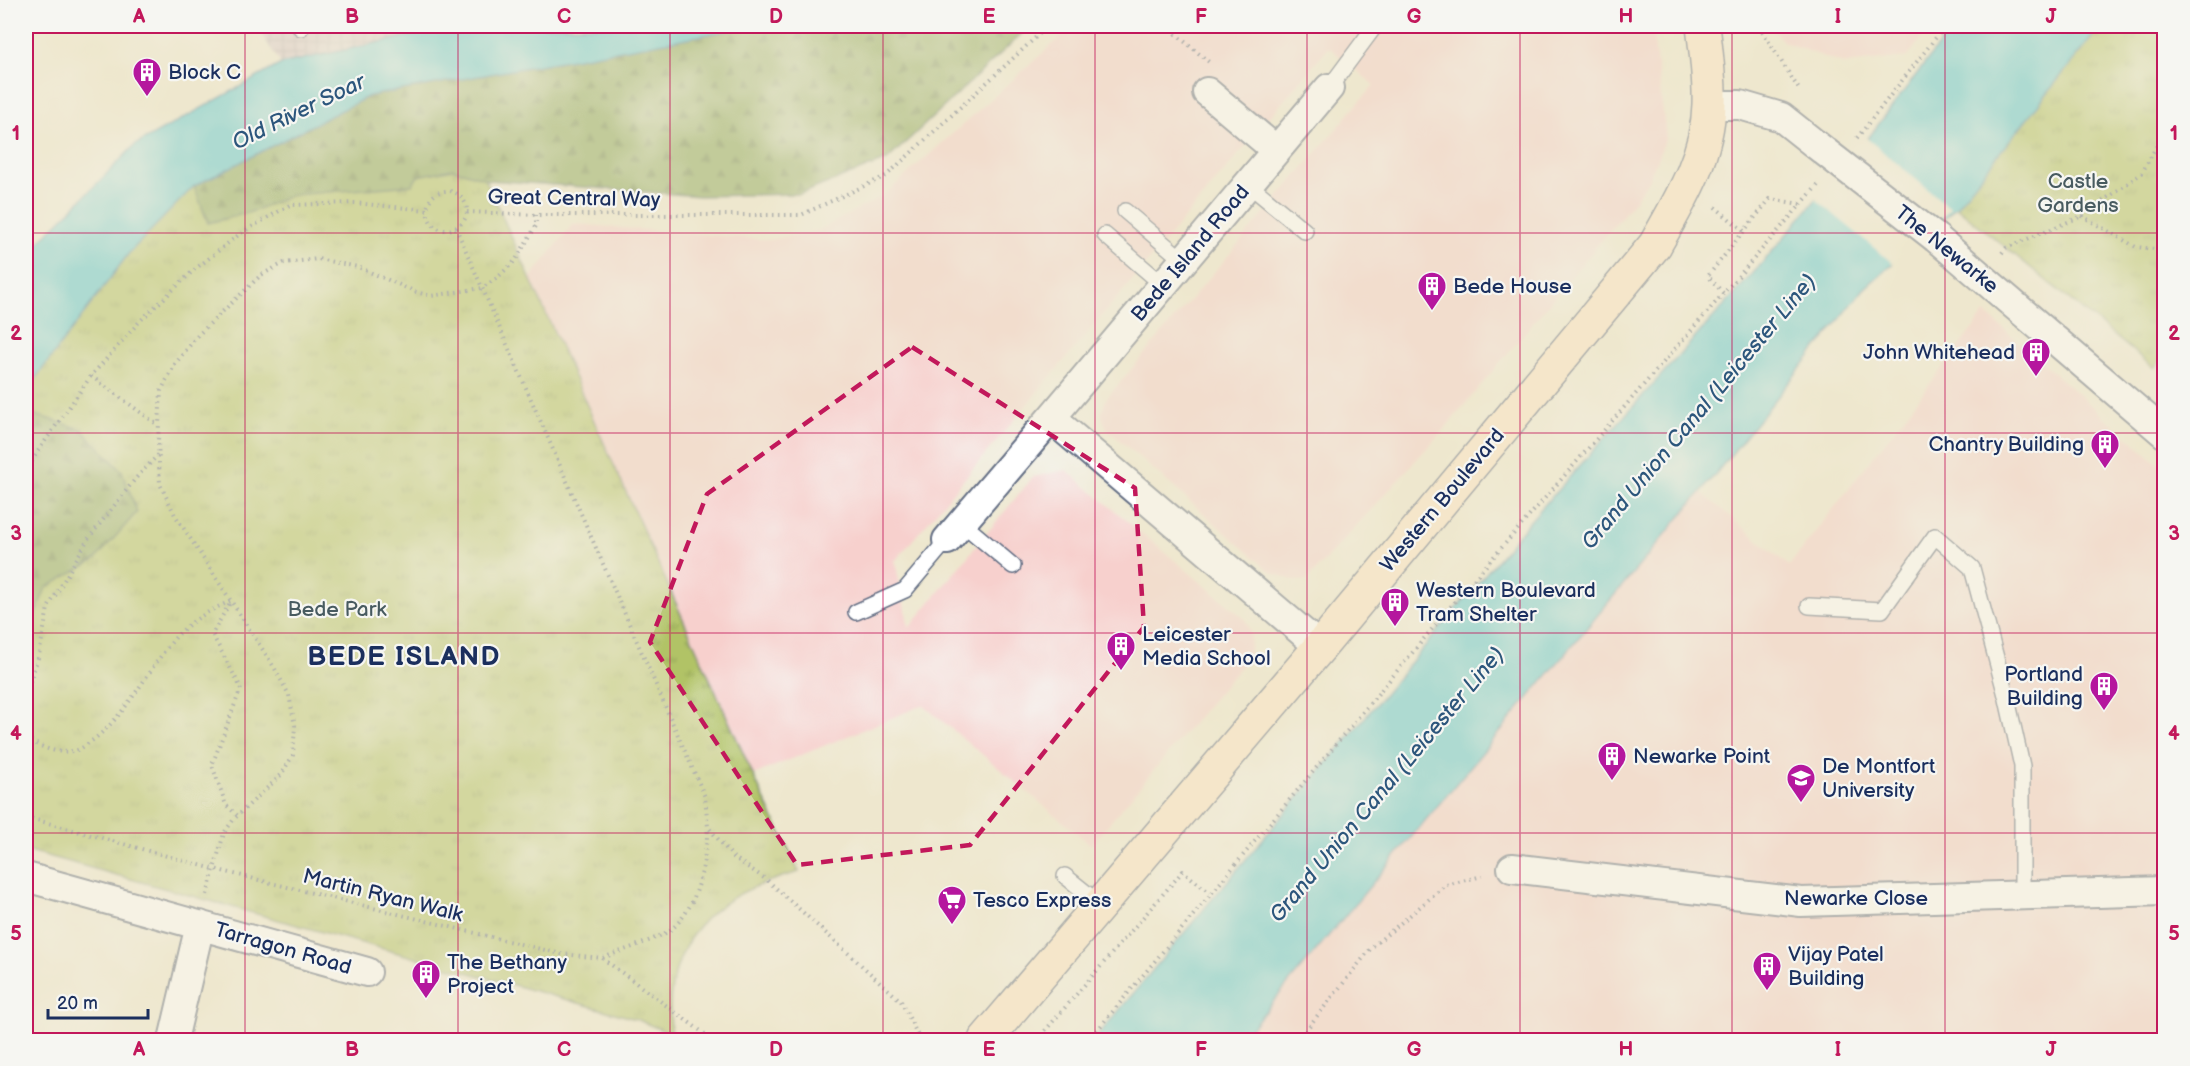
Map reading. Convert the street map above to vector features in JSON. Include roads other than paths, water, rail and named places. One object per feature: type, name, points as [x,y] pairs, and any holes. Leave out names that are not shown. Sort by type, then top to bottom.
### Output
[{"type":"street","name":"Western Boulevard","points":[[985,1041],[1320,647],[1655,245],[1688,186],[1702,147],[1709,105],[1703,26]]},
{"type":"street","name":"Bede Island Road","points":[[954,531],[1329,88]]},
{"type":"street","points":[[1207,93],[1276,150]]},
{"type":"street","name":"The Newarke","points":[[1709,105],[1740,105],[1781,117],[1936,238],[2164,433]]},
{"type":"street","points":[[1051,418],[1320,647]]},
{"type":"street","name":"Newarke Close","points":[[1512,868],[1801,902],[2164,891]]},
{"type":"street","name":"Tarragon Road","points":[[26,877],[367,972]]},
{"type":"street","name":"Tarragon Road","points":[[173,1041],[200,925]]},
{"type":"lane","points":[[1329,88],[1375,26]]},
{"type":"lane","points":[[1248,184],[1305,231]]},
{"type":"lane","points":[[1125,211],[1183,260]]},
{"type":"lane","points":[[1105,235],[1162,284]]},
{"type":"lane","points":[[856,612],[905,590],[954,531],[1013,566]]},
{"type":"lane","points":[[1809,606],[1882,610],[1935,536],[1972,568],[2007,699],[2022,766],[2022,895]]},
{"type":"lane","points":[[1065,876],[1100,904]]},
{"type":"water","name":"Old River Soar","points":[[454,26],[753,26],[369,96],[194,186],[129,253],[26,391],[26,265],[40,241],[135,145],[281,64]]},
{"type":"water","name":"Grand Union Canal (Leicester Line)","points":[[1953,26],[2101,26],[1956,207],[1864,289],[1701,492],[1241,1040],[1094,1040],[1529,522],[1763,262],[1869,137]]},
{"type":"place","name":"Block C","points":[[147,98]]},
{"type":"place","name":"Bede House","points":[[1432,312]]},
{"type":"place","name":"John Whitehead","points":[[2036,378]]},
{"type":"place","name":"Chantry Building","points":[[2105,470]]},
{"type":"place","name":"Western Boulevard Tram Shelter","points":[[1395,628]]},
{"type":"place","name":"Leicester Media School","points":[[1121,672]]},
{"type":"place","name":"Portland Building","points":[[2104,712]]},
{"type":"place","name":"Newarke Point","points":[[1612,782]]},
{"type":"place","name":"De Montfort University","points":[[1801,804]]},
{"type":"place","name":"Tesco Express","points":[[952,926]]},
{"type":"place","name":"Vijay Patel Building","points":[[1767,992]]},
{"type":"place","name":"The Bethany Project","points":[[426,1000]]},
{"type":"district","name":"BEDE ISLAND","points":[[404,656]]},
{"type":"park label","name":"Castle Gardens","points":[[2078,193]]},
{"type":"park label","name":"Bede Park","points":[[337,609]]}]
